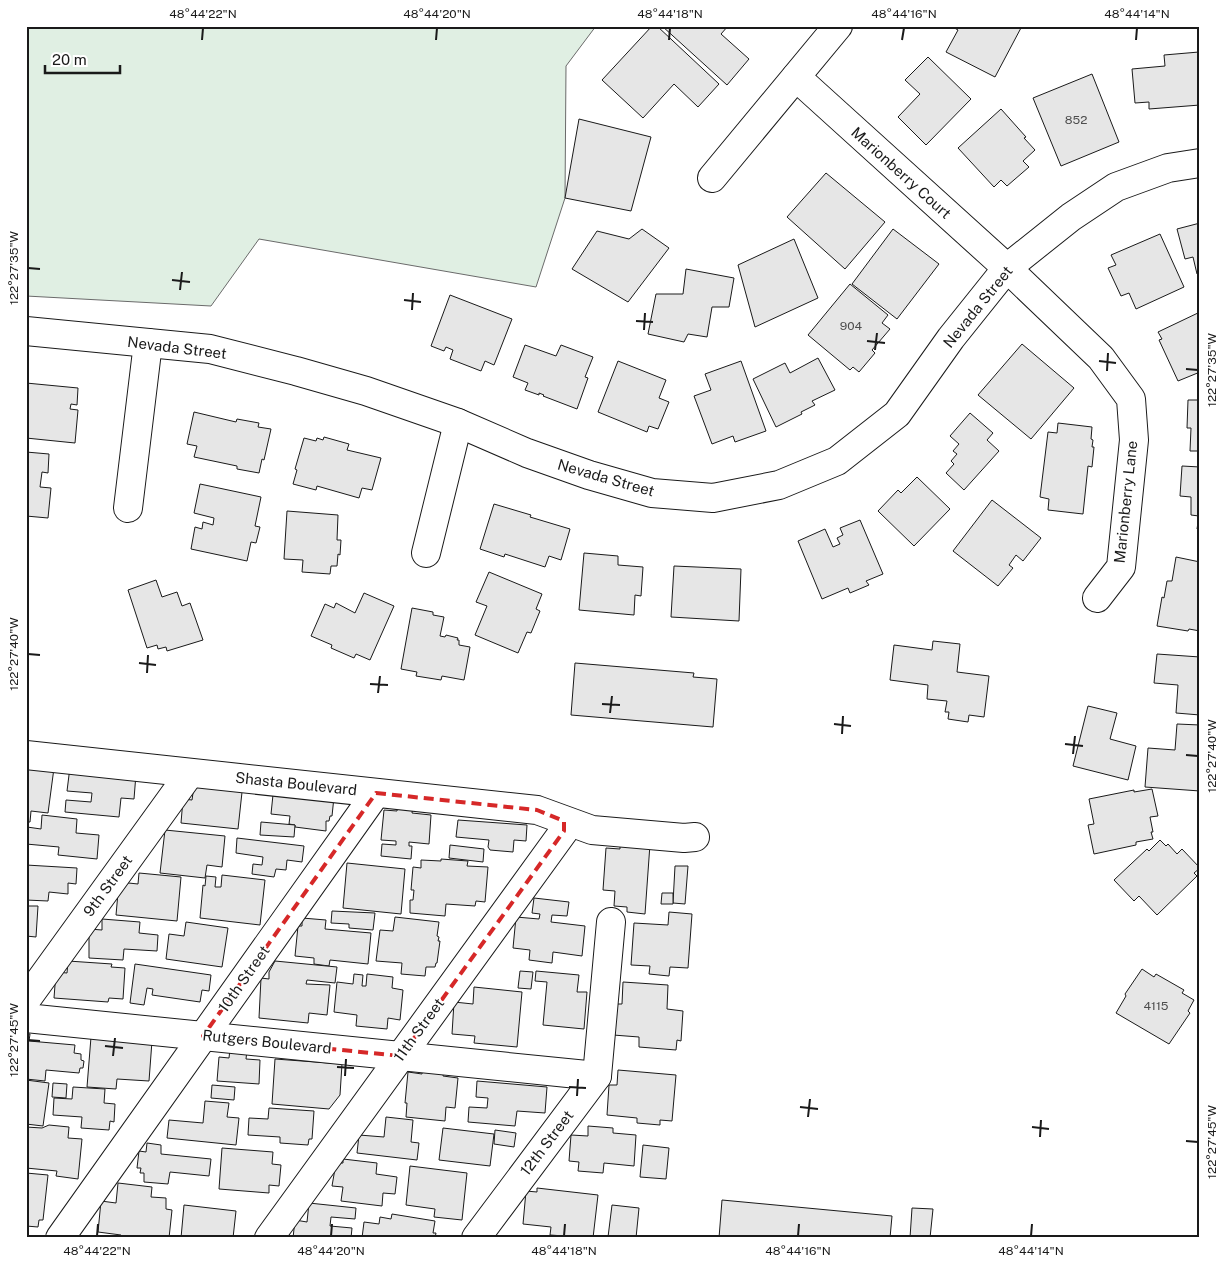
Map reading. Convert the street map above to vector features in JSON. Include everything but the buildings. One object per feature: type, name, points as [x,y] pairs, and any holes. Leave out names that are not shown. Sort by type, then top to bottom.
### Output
[{"type":"street","points":[[712,178],[838,26]]},
{"type":"street","name":"Marionberry Court","points":[[796,77],[1007,268]]},
{"type":"street","name":"Nevada Street","points":[[26,331],[210,349],[366,391],[458,423],[536,456],[589,475],[652,493],[713,498],[778,485],[837,461],[896,414],[951,338],[1007,268],[1070,217],[1116,187],[1168,168],[1200,163]]},
{"type":"street","name":"Marionberry Lane","points":[[1007,268],[1101,358],[1131,399],[1134,440],[1121,567],[1097,598]]},
{"type":"street","points":[[128,508],[148,343]]},
{"type":"street","points":[[426,553],[458,423]]},
{"type":"street","name":"Shasta Boulevard","points":[[26,755],[538,810],[592,830],[684,838],[695,837]]},
{"type":"street","name":"9th Street","points":[[26,1000],[190,773]]},
{"type":"street","name":"10th Street","points":[[60,1238],[376,793]]},
{"type":"street","name":"11th Street","points":[[270,1238],[564,830],[564,821]]},
{"type":"street","points":[[597,1076],[611,922]]},
{"type":"street","name":"Rutgers Boulevard","points":[[26,1018],[597,1076]]},
{"type":"street","name":"12th Street","points":[[476,1238],[597,1076]]},
{"type":"highlighted area","points":[[376,793],[537,810],[564,821],[564,831],[401,1056],[203,1036]]},
{"type":"green space","points":[[26,26],[596,26],[566,66],[565,198],[536,287],[259,239],[211,306],[26,296]]}]
